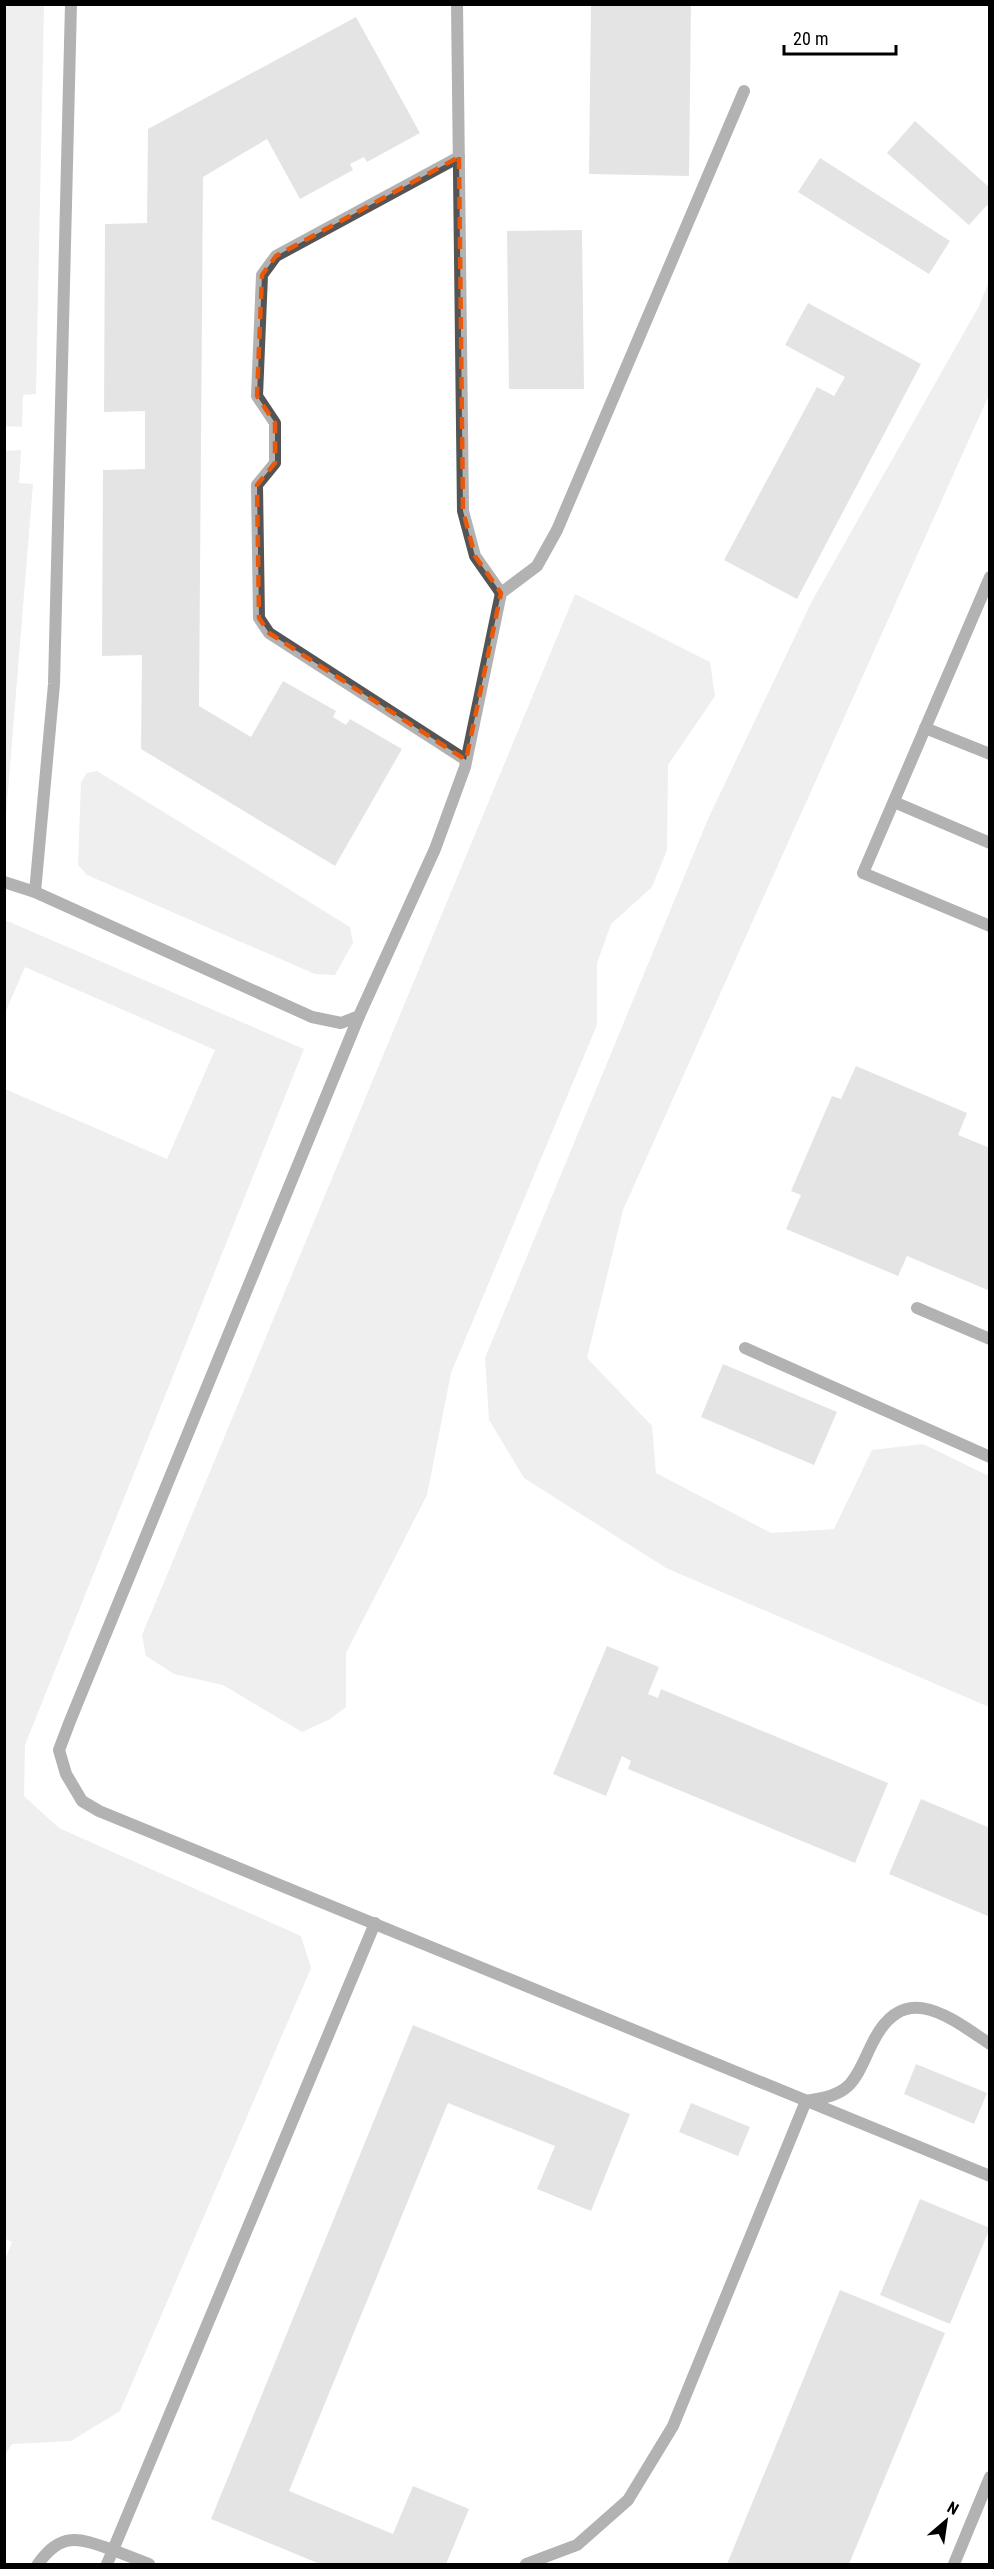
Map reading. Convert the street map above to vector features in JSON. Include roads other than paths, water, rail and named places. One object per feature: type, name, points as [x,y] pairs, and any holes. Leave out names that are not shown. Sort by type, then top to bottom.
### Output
[{"type":"street","points":[[35,892],[54,684],[71,4]]},
{"type":"street","points":[[457,4],[463,511],[475,556],[501,593]]},
{"type":"street","points":[[744,91],[557,530],[537,566],[501,593],[466,760],[435,849],[360,1016],[59,1750],[66,1774],[82,1801],[99,1811],[990,2176]]},
{"type":"street","points":[[459,158],[276,256],[262,275],[256,396],[275,423],[274,463],[257,485],[259,618],[268,633],[466,760]]},
{"type":"street","points":[[990,577],[862,873],[990,926]]},
{"type":"street","points":[[925,728],[990,754]]},
{"type":"street","points":[[894,802],[990,843]]},
{"type":"street","points":[[4,882],[35,892],[312,1017],[341,1023],[360,1016]]},
{"type":"street","points":[[917,1308],[990,1339]]},
{"type":"street","points":[[745,1348],[990,1457]]},
{"type":"street","points":[[107,2565],[375,1923]]},
{"type":"street","points":[[806,2100],[834,2096],[850,2085],[880,2028],[897,2010],[917,2007],[954,2020],[990,2044]]},
{"type":"street","points":[[526,2565],[577,2545],[628,2500],[668,2435],[806,2100]]},
{"type":"street","points":[[954,2565],[990,2477]]},
{"type":"street","points":[[38,2565],[58,2543],[80,2538],[149,2565]]}]
